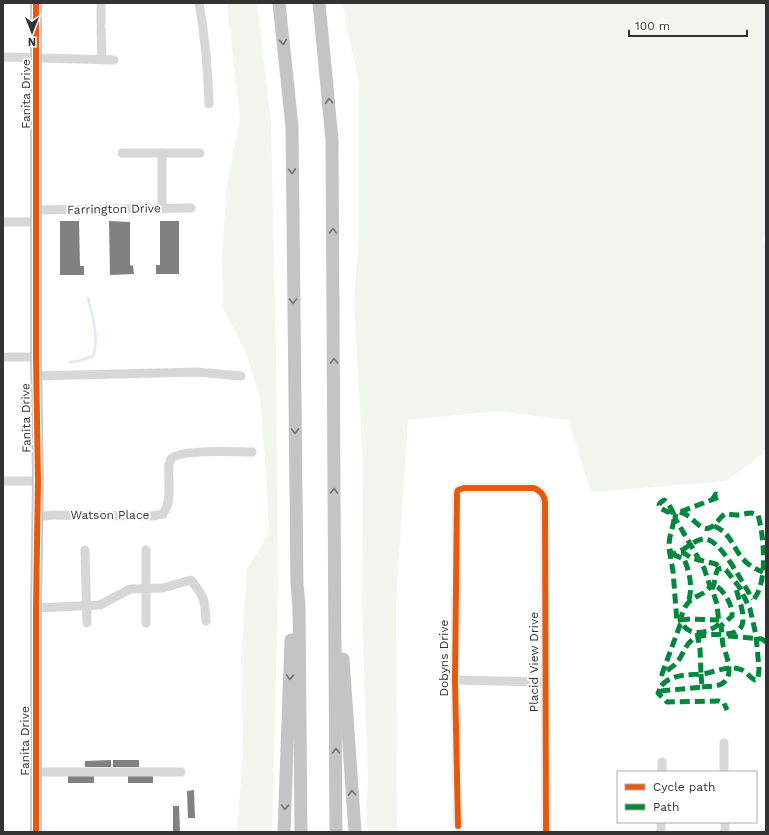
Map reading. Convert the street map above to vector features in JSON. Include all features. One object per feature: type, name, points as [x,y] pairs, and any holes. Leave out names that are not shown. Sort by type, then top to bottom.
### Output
[{"type":"highway","points":[[279,3],[292,126],[301,832]]},
{"type":"highway","points":[[319,3],[332,140],[336,832]]},
{"type":"highway","points":[[335,530],[355,832]]},
{"type":"highway","points":[[284,832],[293,592],[297,583]]},
{"type":"main road","name":"Fanita Drive","points":[[36,3],[36,376],[38,481],[36,608],[36,832]]},
{"type":"street","points":[[101,3],[102,60]]},
{"type":"street","points":[[199,3],[208,75],[209,104]]},
{"type":"street","points":[[3,57],[114,60]]},
{"type":"street","points":[[122,153],[200,153]]},
{"type":"street","points":[[162,153],[162,208]]},
{"type":"street","name":"Farrington Drive","points":[[3,222],[37,216],[162,208],[191,208]]},
{"type":"street","points":[[3,357],[36,357]]},
{"type":"street","points":[[36,376],[197,372],[241,376]]},
{"type":"street","name":"Watson Place","points":[[38,516],[53,514],[154,516],[163,514],[168,508],[169,501],[168,466],[171,458],[178,454],[190,452],[252,452]]},
{"type":"street","points":[[3,481],[38,481]]},
{"type":"street","name":"Placid View Drive","points":[[458,490],[464,488],[534,488],[541,492],[544,496],[546,832]]},
{"type":"street","name":"Dobyns Drive","points":[[458,490],[455,680],[458,826]]},
{"type":"street","points":[[85,550],[87,623]]},
{"type":"street","points":[[146,550],[146,623]]},
{"type":"street","points":[[36,608],[100,606],[130,589],[163,588],[191,580],[202,594],[206,604],[206,621]]},
{"type":"street","points":[[455,680],[545,682]]},
{"type":"street","points":[[724,743],[724,771]]},
{"type":"street","points":[[36,772],[181,772]]},
{"type":"shaded area","points":[[227,3],[257,3],[271,122],[276,349],[278,588],[272,832],[237,832],[243,750],[241,660],[247,569],[269,533],[260,398],[245,349],[223,309],[222,258],[226,190],[240,119]]},
{"type":"shaded area","points":[[342,3],[766,3],[766,234],[764,238],[766,254],[766,447],[762,454],[726,481],[592,492],[568,420],[497,411],[408,420],[396,604],[397,832],[368,832],[366,806],[368,782],[362,608],[363,462],[354,303],[359,236],[359,85]]},
{"type":"building","points":[[60,221],[79,221],[80,266],[84,266],[84,275],[60,275]]},
{"type":"building","points":[[109,221],[130,222],[130,265],[133,266],[134,274],[110,275]]},
{"type":"building","points":[[160,221],[179,221],[179,274],[156,274],[156,265],[160,265]]},
{"type":"building","points":[[111,760],[111,767],[85,767],[85,761]]},
{"type":"building","points":[[113,760],[139,760],[139,767],[113,767]]},
{"type":"building","points":[[68,776],[94,776],[94,783],[68,783]]},
{"type":"building","points":[[128,776],[153,776],[153,783],[128,783]]},
{"type":"building","points":[[194,790],[195,818],[188,818],[187,791]]},
{"type":"building","points":[[173,806],[179,806],[180,831],[173,832]]},
{"type":"waterway","points":[[70,362],[79,361],[93,356],[95,349],[96,334],[88,298]]},
{"type":"marked path","points":[[697,633],[700,649],[701,674],[722,669],[737,668],[744,671],[755,680],[758,679],[759,669],[756,635],[750,609],[740,588],[726,570],[723,568],[718,569],[712,589],[717,604],[719,624],[704,632],[693,632],[683,626],[680,620],[688,603],[693,598],[706,591],[710,586],[704,568],[675,518],[676,514],[680,512],[719,497],[719,495],[716,494],[712,500]]},
{"type":"marked path","points":[[671,511],[668,512],[660,508],[660,503],[664,500],[666,501],[674,514],[669,541],[672,554],[699,540],[710,540],[717,545],[731,563],[753,599]]},
{"type":"marked path","points":[[680,512],[687,515],[703,528],[707,529],[714,525],[725,514],[739,515],[750,513],[758,515],[762,535],[764,561],[761,585],[757,595],[751,602]]},
{"type":"marked path","points":[[714,526],[728,536],[744,560],[757,570],[763,572]]},
{"type":"marked path","points":[[669,549],[673,571],[677,622]]},
{"type":"marked path","points":[[681,553],[684,553],[691,558],[716,564],[718,569]]},
{"type":"marked path","points":[[672,554],[684,559],[688,569],[691,586],[688,603]]},
{"type":"marked path","points":[[702,687],[716,686],[723,683],[727,679],[729,670],[723,645],[721,626],[732,616],[732,612],[724,594],[714,585]]},
{"type":"marked path","points":[[681,624],[662,674],[680,659],[690,642],[695,638],[706,635],[729,634],[739,629],[742,625],[743,614],[736,588]]},
{"type":"marked path","points":[[680,620],[719,620]]},
{"type":"marked path","points":[[728,636],[762,639],[765,641],[766,646]]},
{"type":"marked path","points":[[701,674],[702,687],[661,691],[662,685],[672,678],[701,674]]},
{"type":"marked path","points":[[660,689],[658,693],[667,702],[719,701],[724,703],[727,710]]},
{"type":"cycle path","points":[[36,3],[36,357],[38,481],[36,608],[36,832]]},
{"type":"cycle path","points":[[458,826],[455,680],[457,493],[458,490],[464,488],[534,488],[541,493],[545,502],[546,832]]}]
